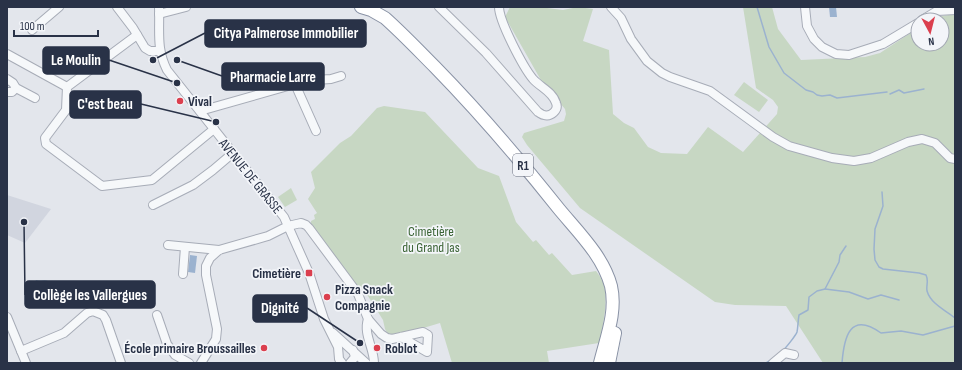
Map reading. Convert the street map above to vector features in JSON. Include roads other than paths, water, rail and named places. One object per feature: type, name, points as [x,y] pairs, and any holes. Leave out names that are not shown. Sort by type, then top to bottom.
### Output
[{"type":"highway","name":"R1","points":[[360,7],[371,10],[386,18],[457,90],[527,169],[595,253],[608,276],[613,304],[612,315],[600,363]]},
{"type":"highway","name":"R1","points":[[381,7],[400,21],[481,106],[585,228],[609,262],[619,287],[620,300],[619,313],[609,363]]},
{"type":"street","points":[[32,30],[60,7]]},
{"type":"street","points":[[117,7],[147,49],[160,51]]},
{"type":"street","points":[[159,10],[186,7]]},
{"type":"street","points":[[439,7],[486,53],[538,112],[544,115],[549,115],[557,109],[557,104],[549,93],[533,79],[523,65],[501,18],[500,7]]},
{"type":"street","points":[[611,7],[621,18],[631,39],[647,61],[662,73],[710,91],[773,137],[789,146],[832,158],[854,161],[871,158],[908,142],[922,139],[935,143],[950,158],[955,159]]},
{"type":"street","points":[[806,7],[807,26],[814,39],[822,47],[836,54],[849,55],[883,44],[910,28]]},
{"type":"street","name":"AVENUE DE GRASSE","points":[[159,10],[160,51],[162,60],[168,70],[284,217],[309,273],[324,319],[329,329],[366,363]]},
{"type":"street","points":[[935,12],[955,10]]},
{"type":"street","points":[[67,87],[137,35]]},
{"type":"street","points":[[7,54],[67,87]]},
{"type":"street","points":[[200,111],[295,84],[299,81],[330,79],[341,76]]},
{"type":"street","points":[[7,79],[13,83],[16,88],[34,98]]},
{"type":"street","points":[[295,84],[316,131]]},
{"type":"street","points":[[67,87],[66,110],[45,138],[46,144],[102,186],[152,180],[214,129]]},
{"type":"street","points":[[7,92],[12,92],[16,88]]},
{"type":"street","points":[[153,205],[193,185],[233,153]]},
{"type":"street","points":[[168,245],[219,250],[268,236],[288,226],[301,224],[306,225],[358,294],[368,319],[381,334],[387,338],[392,339],[401,337]]},
{"type":"street","points":[[182,274],[185,247]]},
{"type":"street","points":[[201,363],[216,339],[217,329],[206,275],[206,266],[210,258],[219,250]]},
{"type":"street","points":[[21,351],[64,333],[87,313],[94,311],[102,315],[106,320],[121,363]]},
{"type":"street","points":[[157,315],[167,344],[175,355],[189,363]]},
{"type":"street","points":[[7,317],[26,363]]},
{"type":"street","points":[[368,319],[366,325],[367,334],[372,348],[374,363]]},
{"type":"street","points":[[329,329],[339,352],[338,356],[342,363]]},
{"type":"street","points":[[339,352],[343,348],[351,349],[355,355],[352,361]]},
{"type":"street","points":[[773,363],[785,353],[794,355]]},
{"type":"street","name":"AVENUE DE GRASSE","points":[[352,361],[366,363]]},
{"type":"water","points":[[829,7],[836,7],[837,17],[830,17]]},
{"type":"water","points":[[190,255],[197,256],[195,273],[188,272]]},
{"type":"water","points":[[36,280],[47,280],[50,284],[46,289],[42,289],[36,285]]},
{"type":"waterway","points":[[757,7],[769,47],[784,73],[806,90],[817,95],[830,95],[837,98],[887,92]]},
{"type":"waterway","points":[[890,94],[899,90],[904,93],[924,89]]},
{"type":"waterway","points":[[882,192],[883,206],[875,229],[874,249],[875,260],[879,267],[883,269],[926,275],[927,291],[929,296],[935,303],[955,318]]},
{"type":"waterway","points":[[783,350],[797,332],[799,315],[808,310],[809,297],[817,291],[825,289],[839,262],[840,255],[846,246]]},
{"type":"waterway","points":[[825,289],[849,292],[868,299],[881,295],[899,300]]},
{"type":"waterway","points":[[842,363],[847,336],[856,326],[862,325],[871,327],[881,333],[901,331],[923,335],[955,326]]},
{"type":"waterway","points":[[766,363],[771,360]]},
{"type":"place","name":"Citya Palmerose Immobilier","points":[[153,60]]},
{"type":"place","name":"Pharmacie Larre","points":[[177,60]]},
{"type":"place","name":"Le Moulin","points":[[177,83]]},
{"type":"place","name":"Vival","points":[[180,101]]},
{"type":"place","name":"C'est beau","points":[[216,122]]},
{"type":"place","name":"Collège les Vallergues","points":[[24,222]]},
{"type":"place","name":"Cimetière","points":[[309,273]]},
{"type":"place","name":"Pizza Snack Compagnie","points":[[327,297]]},
{"type":"place","name":"Dignité","points":[[360,343]]},
{"type":"place","name":"École primaire Broussailles","points":[[264,348]]},
{"type":"place","name":"Roblot","points":[[377,348]]},
{"type":"park label","name":"Cimetière du Grand Jas","points":[[431,240]]}]
